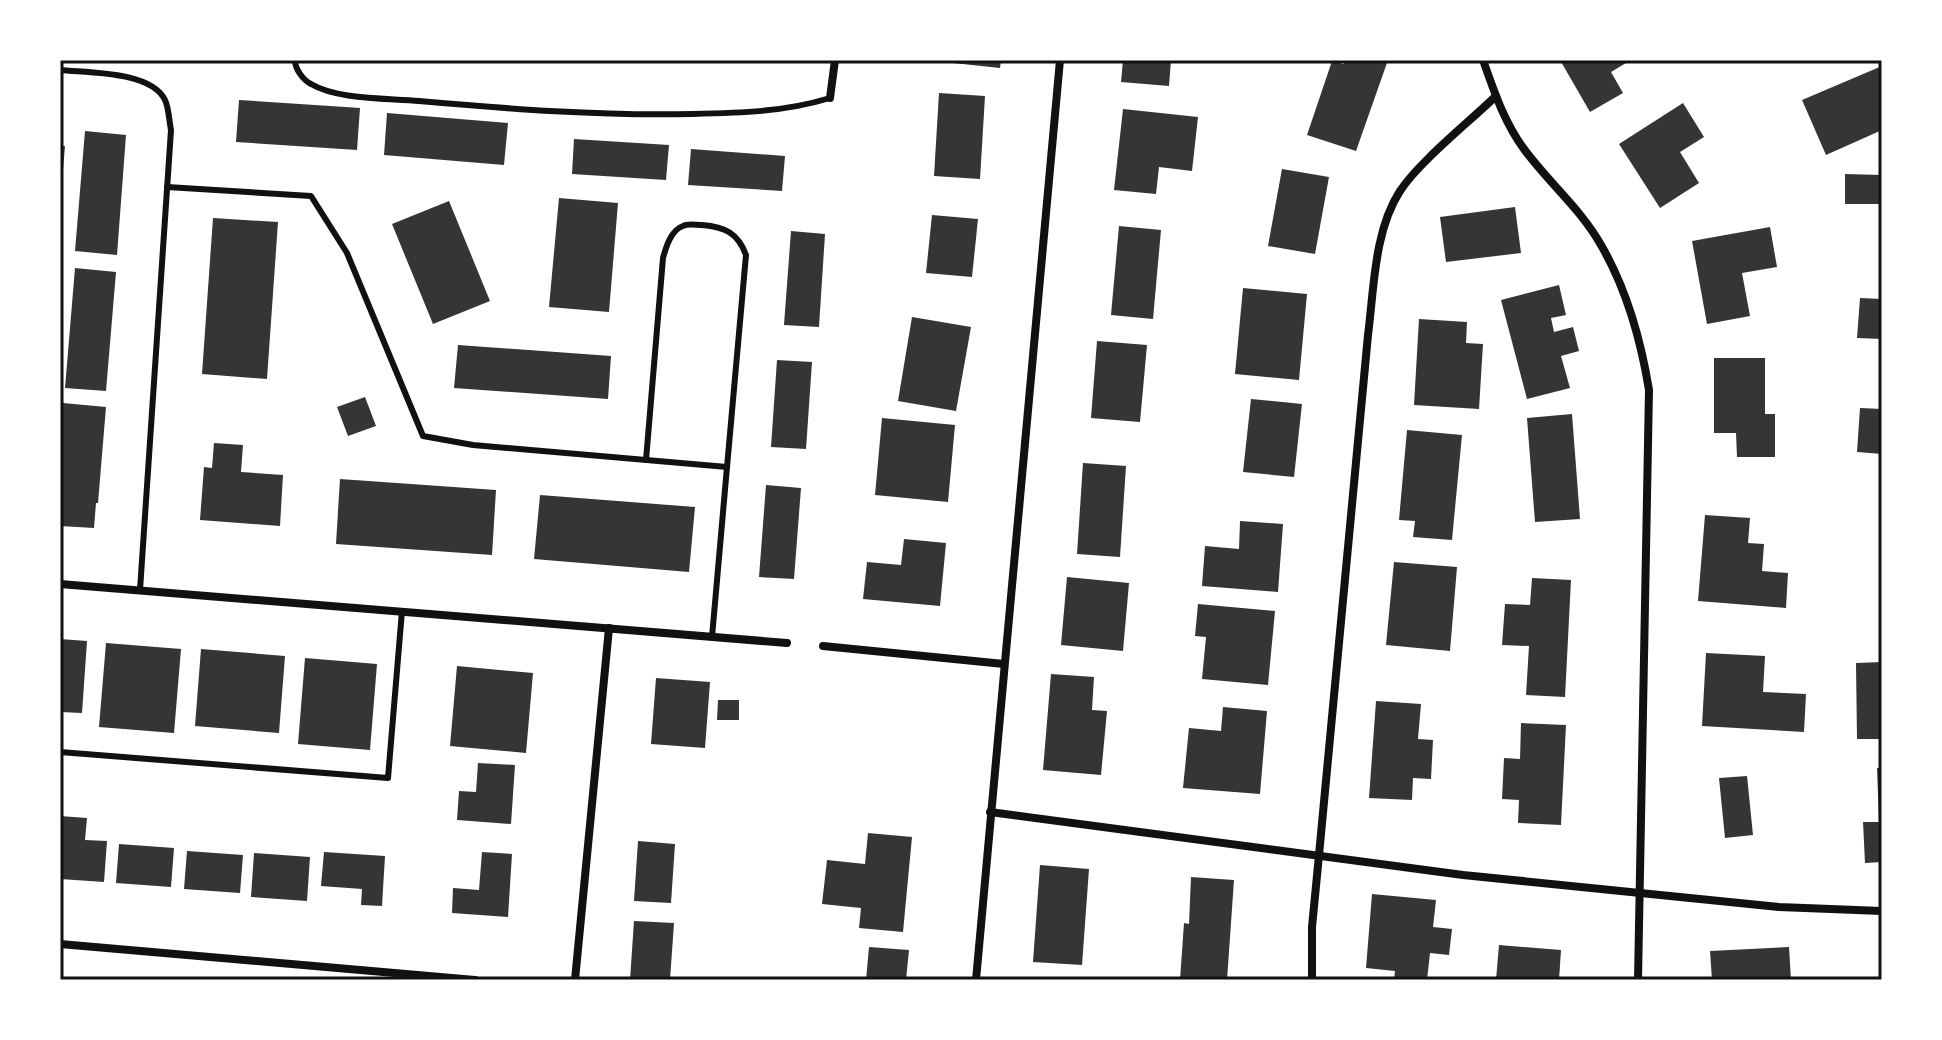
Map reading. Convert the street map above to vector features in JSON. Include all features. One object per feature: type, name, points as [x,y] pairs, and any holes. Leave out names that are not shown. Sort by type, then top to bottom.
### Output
[{"type":"street","points":[[830,98],[835,60]]},
{"type":"street","points":[[976,980],[1060,60]]},
{"type":"street","points":[[1483,60],[1506,121],[1524,150],[1585,221],[1602,246],[1634,321],[1643,352],[1649,390],[1638,980]]},
{"type":"street","points":[[1312,980],[1312,927],[1366,350],[1379,251],[1399,192],[1496,96]]},
{"type":"street","points":[[60,584],[787,643]]},
{"type":"street","points":[[575,980],[609,628]]},
{"type":"street","points":[[823,646],[1004,664]]},
{"type":"street","points":[[990,812],[1463,875],[1779,907],[1882,911]]},
{"type":"street","points":[[60,944],[475,980]]},
{"type":"lane","points":[[295,60],[295,67],[309,84],[338,93],[446,103],[647,115],[764,112],[799,108],[830,98]]},
{"type":"lane","points":[[60,70],[136,78],[154,87],[164,99],[171,130],[140,590]]},
{"type":"lane","points":[[167,187],[311,196],[347,253],[423,436],[473,445],[727,467]]},
{"type":"lane","points":[[646,460],[663,258],[676,231],[683,225],[731,231],[741,241],[746,255],[712,637]]},
{"type":"lane","points":[[60,752],[388,778],[402,611]]},
{"type":"building","points":[[953,60],[1001,60],[1000,68],[953,63]]},
{"type":"building","points":[[1123,60],[1171,60],[1169,86],[1121,82]]},
{"type":"building","points":[[1346,60],[1388,60],[1356,151],[1307,135],[1332,61],[1344,64]]},
{"type":"building","points":[[1560,60],[1631,60],[1611,72],[1623,93],[1590,112]]},
{"type":"building","points":[[1882,66],[1882,130],[1826,155],[1802,100]]},
{"type":"building","points":[[939,93],[985,96],[980,179],[934,176]]},
{"type":"building","points":[[239,100],[360,108],[357,150],[236,142]]},
{"type":"building","points":[[1683,103],[1704,137],[1680,152],[1699,183],[1660,208],[1619,144]]},
{"type":"building","points":[[1123,109],[1198,117],[1192,171],[1159,167],[1156,194],[1114,190]]},
{"type":"building","points":[[387,113],[508,123],[504,165],[384,155]]},
{"type":"building","points":[[85,131],[126,135],[117,255],[75,251]]},
{"type":"building","points":[[574,139],[669,145],[666,180],[572,174]]},
{"type":"building","points":[[60,146],[65,146],[62,181],[60,181]]},
{"type":"building","points":[[691,149],[785,156],[782,191],[688,185]]},
{"type":"building","points":[[1282,169],[1329,177],[1315,254],[1268,246]]},
{"type":"building","points":[[1845,174],[1882,175],[1882,204],[1845,204]]},
{"type":"building","points":[[559,198],[618,203],[609,312],[549,307]]},
{"type":"building","points":[[449,201],[490,301],[433,324],[392,224]]},
{"type":"building","points":[[1515,207],[1521,253],[1446,262],[1440,217]]},
{"type":"building","points":[[932,215],[978,219],[972,277],[926,273]]},
{"type":"building","points":[[213,218],[278,222],[267,379],[202,374]]},
{"type":"building","points":[[1119,226],[1161,230],[1153,319],[1111,315]]},
{"type":"building","points":[[1770,227],[1777,267],[1742,273],[1750,316],[1707,324],[1692,241]]},
{"type":"building","points":[[791,231],[825,234],[819,327],[784,325]]},
{"type":"building","points":[[75,268],[116,272],[106,391],[65,388]]},
{"type":"building","points":[[1559,285],[1566,315],[1551,318],[1554,332],[1573,327],[1579,351],[1561,356],[1570,388],[1527,399],[1501,300]]},
{"type":"building","points":[[1243,288],[1307,294],[1299,380],[1235,374]]},
{"type":"building","points":[[1860,298],[1882,299],[1882,339],[1857,338]]},
{"type":"building","points":[[912,317],[971,327],[956,411],[898,401]]},
{"type":"building","points":[[1419,319],[1467,322],[1466,343],[1483,344],[1479,409],[1414,405]]},
{"type":"building","points":[[1097,341],[1147,345],[1140,422],[1091,418]]},
{"type":"building","points":[[458,345],[611,356],[608,399],[454,388]]},
{"type":"building","points":[[1714,358],[1765,358],[1765,414],[1775,414],[1775,457],[1737,457],[1736,433],[1714,433]]},
{"type":"building","points":[[777,360],[812,362],[806,449],[771,447]]},
{"type":"building","points":[[365,397],[376,426],[348,436],[337,407]]},
{"type":"building","points":[[1251,399],[1302,404],[1294,477],[1243,472]]},
{"type":"building","points":[[63,403],[106,407],[94,528],[60,526]]},
{"type":"building","points":[[1860,408],[1882,409],[1882,454],[1857,452]]},
{"type":"building","points":[[1572,414],[1580,519],[1535,522],[1527,418]]},
{"type":"building","points":[[882,418],[955,425],[948,502],[875,495]]},
{"type":"building","points":[[1407,430],[1462,435],[1452,540],[1413,537],[1415,521],[1399,520]]},
{"type":"building","points":[[214,443],[243,445],[241,472],[283,475],[280,526],[200,520],[204,467],[212,468]]},
{"type":"building","points":[[1083,463],[1126,466],[1120,557],[1077,554]]},
{"type":"building","points":[[340,479],[496,490],[492,555],[336,544]]},
{"type":"building","points":[[766,485],[801,488],[794,579],[759,577]]},
{"type":"building","points":[[540,495],[695,507],[689,572],[534,559]]},
{"type":"building","points":[[1705,515],[1750,518],[1748,543],[1764,544],[1762,571],[1788,573],[1786,608],[1698,601]]},
{"type":"building","points":[[1240,521],[1283,524],[1278,592],[1202,586],[1205,546],[1239,549]]},
{"type":"building","points":[[904,539],[946,543],[940,606],[863,599],[867,562],[901,565]]},
{"type":"building","points":[[1394,562],[1457,567],[1450,651],[1386,645]]},
{"type":"building","points":[[1067,577],[1129,583],[1123,651],[1061,645]]},
{"type":"building","points":[[1532,578],[1571,580],[1565,697],[1526,695],[1529,646],[1502,645],[1505,604],[1530,605]]},
{"type":"building","points":[[1198,604],[1275,611],[1268,685],[1202,679],[1206,637],[1195,636]]},
{"type":"building","points":[[60,639],[87,641],[82,713],[60,712]]},
{"type":"building","points":[[106,643],[181,649],[174,733],[99,727]]},
{"type":"building","points":[[201,649],[285,656],[279,733],[195,726]]},
{"type":"building","points":[[1706,653],[1765,656],[1763,692],[1806,694],[1804,732],[1702,726]]},
{"type":"building","points":[[305,658],[377,664],[370,750],[298,744]]},
{"type":"building","points":[[1882,662],[1882,739],[1857,739],[1856,663]]},
{"type":"building","points":[[457,666],[533,673],[526,753],[450,746]]},
{"type":"building","points":[[1051,674],[1094,677],[1092,710],[1107,711],[1101,775],[1043,770]]},
{"type":"building","points":[[656,678],[710,682],[705,748],[651,744]]},
{"type":"building","points":[[718,700],[739,700],[739,720],[717,720]]},
{"type":"building","points":[[1376,701],[1421,704],[1418,739],[1433,740],[1431,779],[1413,778],[1412,800],[1369,798]]},
{"type":"building","points":[[1223,707],[1267,711],[1260,794],[1183,788],[1189,728],[1221,731]]},
{"type":"building","points":[[1521,723],[1566,725],[1561,825],[1518,823],[1519,800],[1502,799],[1504,758],[1520,759]]},
{"type":"building","points":[[478,763],[515,765],[511,824],[457,820],[459,791],[476,792]]},
{"type":"building","points":[[1877,768],[1882,768],[1882,862],[1865,863],[1863,822],[1879,822]]},
{"type":"building","points":[[1747,776],[1753,835],[1725,838],[1719,778]]},
{"type":"building","points":[[60,816],[87,818],[85,840],[107,841],[104,882],[60,879]]},
{"type":"building","points":[[868,833],[912,837],[903,932],[859,928],[861,908],[822,904],[827,860],[865,864]]},
{"type":"building","points":[[638,841],[675,844],[671,903],[634,901]]},
{"type":"building","points":[[119,844],[174,848],[171,887],[116,883]]},
{"type":"building","points":[[187,851],[243,855],[240,893],[184,889]]},
{"type":"building","points":[[324,852],[385,856],[382,906],[361,905],[362,889],[321,886]]},
{"type":"building","points":[[482,852],[512,854],[508,917],[452,913],[453,888],[479,890]]},
{"type":"building","points":[[254,853],[310,857],[307,901],[251,897]]},
{"type":"building","points":[[1040,865],[1089,869],[1082,965],[1033,962]]},
{"type":"building","points":[[1191,877],[1234,880],[1227,980],[1180,980],[1184,923],[1189,924]]},
{"type":"building","points":[[1372,894],[1436,900],[1433,927],[1452,929],[1449,955],[1430,953],[1427,980],[1394,980],[1395,971],[1366,968]]},
{"type":"building","points":[[634,921],[674,923],[670,980],[630,980]]},
{"type":"building","points":[[1499,945],[1561,950],[1559,980],[1496,980]]},
{"type":"building","points":[[869,947],[909,950],[906,980],[866,980]]},
{"type":"building","points":[[1789,947],[1791,980],[1712,980],[1710,951]]}]
